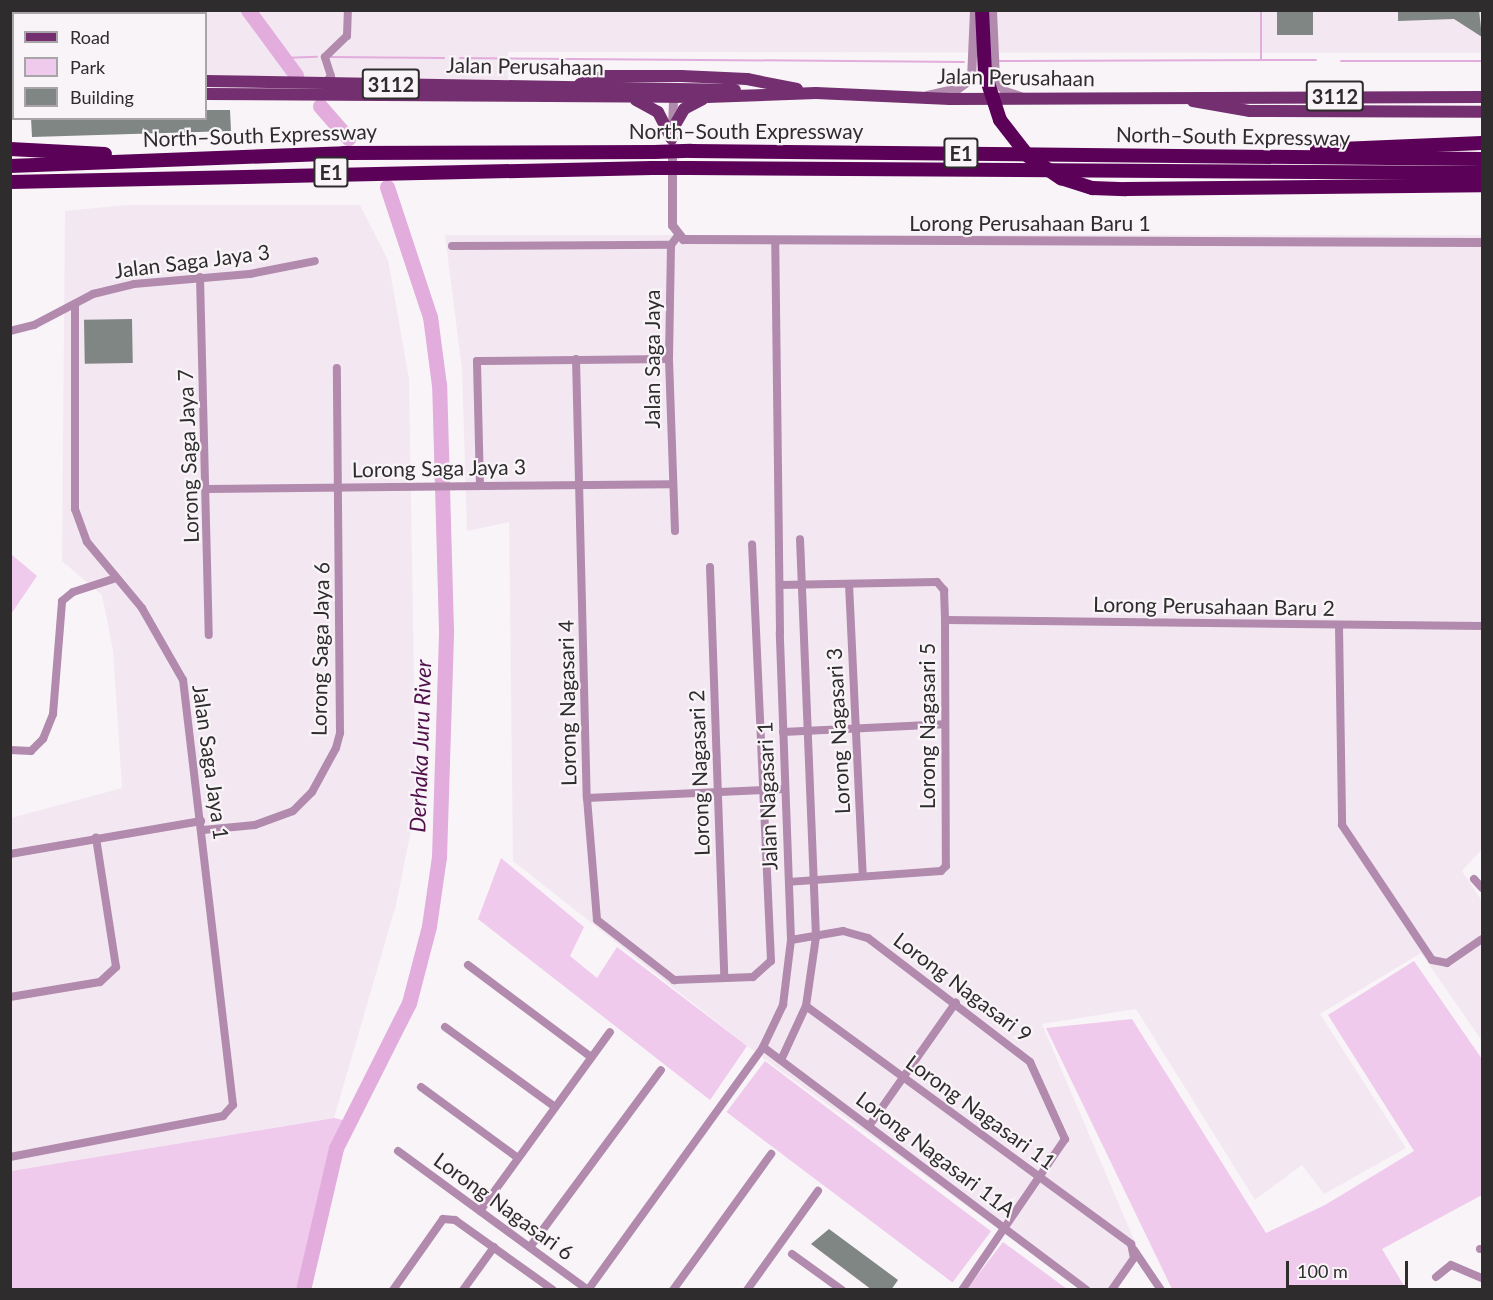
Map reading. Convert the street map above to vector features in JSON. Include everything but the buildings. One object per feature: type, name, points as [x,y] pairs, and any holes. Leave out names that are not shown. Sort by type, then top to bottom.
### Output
[{"type":"highway","points":[[982,10],[985,74],[1000,120],[1035,162],[1075,183],[1126,189],[1482,185]]},
{"type":"highway","points":[[1293,158],[1314,150],[1482,143]]},
{"type":"highway","points":[[10,149],[158,159]]},
{"type":"highway","name":"North–South Expressway","points":[[10,166],[158,159],[654,152],[1482,159]]},
{"type":"highway","name":"North–South Expressway","points":[[10,182],[652,168],[1482,173]]},
{"type":"main road","name":"Jalan Perusahaan","points":[[207,81],[577,86],[604,76],[676,86],[772,95]]},
{"type":"main road","points":[[676,86],[747,78],[816,93]]},
{"type":"main road","name":"Jalan Perusahaan","points":[[207,94],[627,97],[676,86],[707,97],[816,93],[1028,99],[1189,100],[1329,96],[1482,97]]},
{"type":"main road","points":[[1329,96],[1329,111]]},
{"type":"main road","points":[[627,97],[658,112],[672,135]]},
{"type":"main road","points":[[672,135],[684,109],[707,97]]},
{"type":"main road","name":"Jalan Perusahaan","points":[[1189,100],[1250,111],[1482,112]]},
{"type":"street","points":[[324,83],[331,76],[325,57],[347,36],[348,10]]},
{"type":"street","points":[[924,95],[958,88],[971,79],[974,10]]},
{"type":"street","points":[[993,10],[994,80],[1005,91],[1028,99]]},
{"type":"street","points":[[452,246],[671,245],[677,237],[672,225],[672,135],[676,86]]},
{"type":"street","name":"Lorong Perusahaan Baru 1","points":[[677,237],[775,240],[1482,242]]},
{"type":"street","name":"Jalan Nagasari 1","points":[[588,1290],[763,1047],[783,1005],[791,940],[783,732],[775,240]]},
{"type":"street","name":"Jalan Saga Jaya","points":[[671,245],[669,358],[671,484],[675,531]]},
{"type":"street","name":"Jalan Saga Jaya 3","points":[[10,331],[34,325],[93,294],[134,284],[250,274],[315,261]]},
{"type":"street","name":"Lorong Saga Jaya 7","points":[[200,277],[210,635]]},
{"type":"street","name":"Jalan Saga Jaya 1","points":[[10,1157],[230,1112],[233,1104],[203,830],[183,680],[142,608],[87,542],[75,509],[75,304]]},
{"type":"street","points":[[480,486],[477,361],[669,358]]},
{"type":"street","name":"Lorong Nagasari 4","points":[[576,359],[587,798],[597,920],[674,980],[724,978]]},
{"type":"street","name":"Lorong Saga Jaya 6","points":[[203,830],[255,825],[293,811],[312,792],[336,747],[340,733],[336,368]]},
{"type":"street","name":"Lorong Saga Jaya 3","points":[[207,489],[671,484]]},
{"type":"street","name":"Jalan Nagasari 1","points":[[780,1060],[806,1006],[816,937],[800,539]]},
{"type":"street","points":[[724,978],[753,977],[771,961],[752,544]]},
{"type":"street","name":"Lorong Nagasari 2","points":[[710,567],[724,978]]},
{"type":"street","points":[[10,750],[31,751],[44,739],[53,714],[62,601],[74,592],[116,578]]},
{"type":"street","name":"Lorong Nagasari 5","points":[[849,584],[937,582],[941,586],[945,620],[946,866],[941,872],[862,876]]},
{"type":"street","points":[[780,585],[849,584]]},
{"type":"street","name":"Lorong Nagasari 3","points":[[849,584],[862,876]]},
{"type":"street","name":"Lorong Perusahaan Baru 2","points":[[945,620],[1482,626]]},
{"type":"street","points":[[1339,626],[1342,825],[1432,960],[1447,963],[1482,939]]},
{"type":"street","points":[[783,732],[944,724]]},
{"type":"street","points":[[587,798],[785,789]]},
{"type":"street","points":[[10,854],[201,821]]},
{"type":"street","points":[[10,997],[100,982],[116,967],[96,838]]},
{"type":"street","points":[[789,882],[862,876]]},
{"type":"street","points":[[1474,879],[1482,888]]},
{"type":"street","name":"Lorong Nagasari 9","points":[[791,940],[843,931],[868,938],[1023,1052],[1065,1139],[1041,1177]]},
{"type":"street","points":[[468,965],[591,1057]]},
{"type":"street","points":[[869,1126],[956,1002]]},
{"type":"street","name":"Lorong Nagasari 11","points":[[806,1006],[1117,1231],[1133,1249],[1161,1290]]},
{"type":"street","points":[[445,1027],[555,1107]]},
{"type":"street","points":[[480,1211],[610,1032]]},
{"type":"street","name":"Lorong Nagasari 11A","points":[[763,1047],[1087,1290]]},
{"type":"street","points":[[530,1247],[661,1070]]},
{"type":"street","points":[[421,1087],[518,1158]]},
{"type":"street","name":"Lorong Nagasari 6","points":[[398,1151],[588,1290]]},
{"type":"street","points":[[673,1290],[771,1154]]},
{"type":"street","points":[[962,1290],[1041,1177]]},
{"type":"street","points":[[747,1290],[819,1191]]},
{"type":"street","points":[[393,1290],[443,1219],[455,1220],[553,1290]]},
{"type":"street","points":[[463,1290],[494,1247]]},
{"type":"street","points":[[1112,1290],[1134,1258],[1133,1249]]},
{"type":"street","points":[[792,1254],[842,1290]]},
{"type":"street","points":[[1436,1276],[1451,1265],[1482,1278]]},
{"type":"shaded area","points":[[1482,10],[1482,53],[508,52],[508,81],[207,75],[207,12],[12,12],[11,72],[10,11]]},
{"type":"shaded area","points":[[125,205],[360,205],[388,260],[409,379],[416,805],[396,905],[334,1118],[11,1171],[11,818],[122,788],[113,650],[102,595],[62,561],[65,211]]},
{"type":"shaded area","points":[[445,235],[1482,235],[1482,849],[1462,871],[1482,901],[1482,1041],[1421,953],[1320,1014],[1406,1148],[1324,1194],[1302,1165],[1255,1200],[1136,1009],[1042,1024],[1140,1254],[1115,1289],[1081,1289],[747,1046],[513,861],[509,522],[467,531],[462,370]]},
{"type":"green space","points":[[11,554],[37,576],[11,614]]},
{"type":"green space","points":[[501,858],[584,927],[570,956],[597,978],[617,947],[747,1046],[710,1100],[478,919]]},
{"type":"green space","points":[[1414,961],[1482,1059],[1482,1195],[1382,1249],[1406,1289],[1172,1289],[1046,1028],[1132,1019],[1266,1233],[1325,1205],[1414,1151],[1328,1015]]},
{"type":"green space","points":[[765,1061],[991,1231],[952,1282],[726,1112]]},
{"type":"green space","points":[[334,1118],[343,1120],[330,1151],[301,1289],[11,1289],[11,1171]]},
{"type":"green space","points":[[1003,1242],[1067,1289],[967,1289]]},
{"type":"waterway","points":[[248,10],[296,75]]},
{"type":"waterway","points":[[1261,10],[1261,59]]},
{"type":"waterway","points":[[282,58],[317,57]]},
{"type":"waterway","points":[[331,57],[444,58]]},
{"type":"waterway","points":[[460,58],[964,62]]},
{"type":"waterway","points":[[998,61],[1316,60]]},
{"type":"waterway","points":[[1341,61],[1482,61]]},
{"type":"waterway","points":[[320,106],[348,138]]},
{"type":"waterway","name":"Derhaka Juru River","points":[[303,1290],[336,1148],[409,1003],[429,926],[439,857],[446,630],[439,385],[430,317],[387,187]]}]
